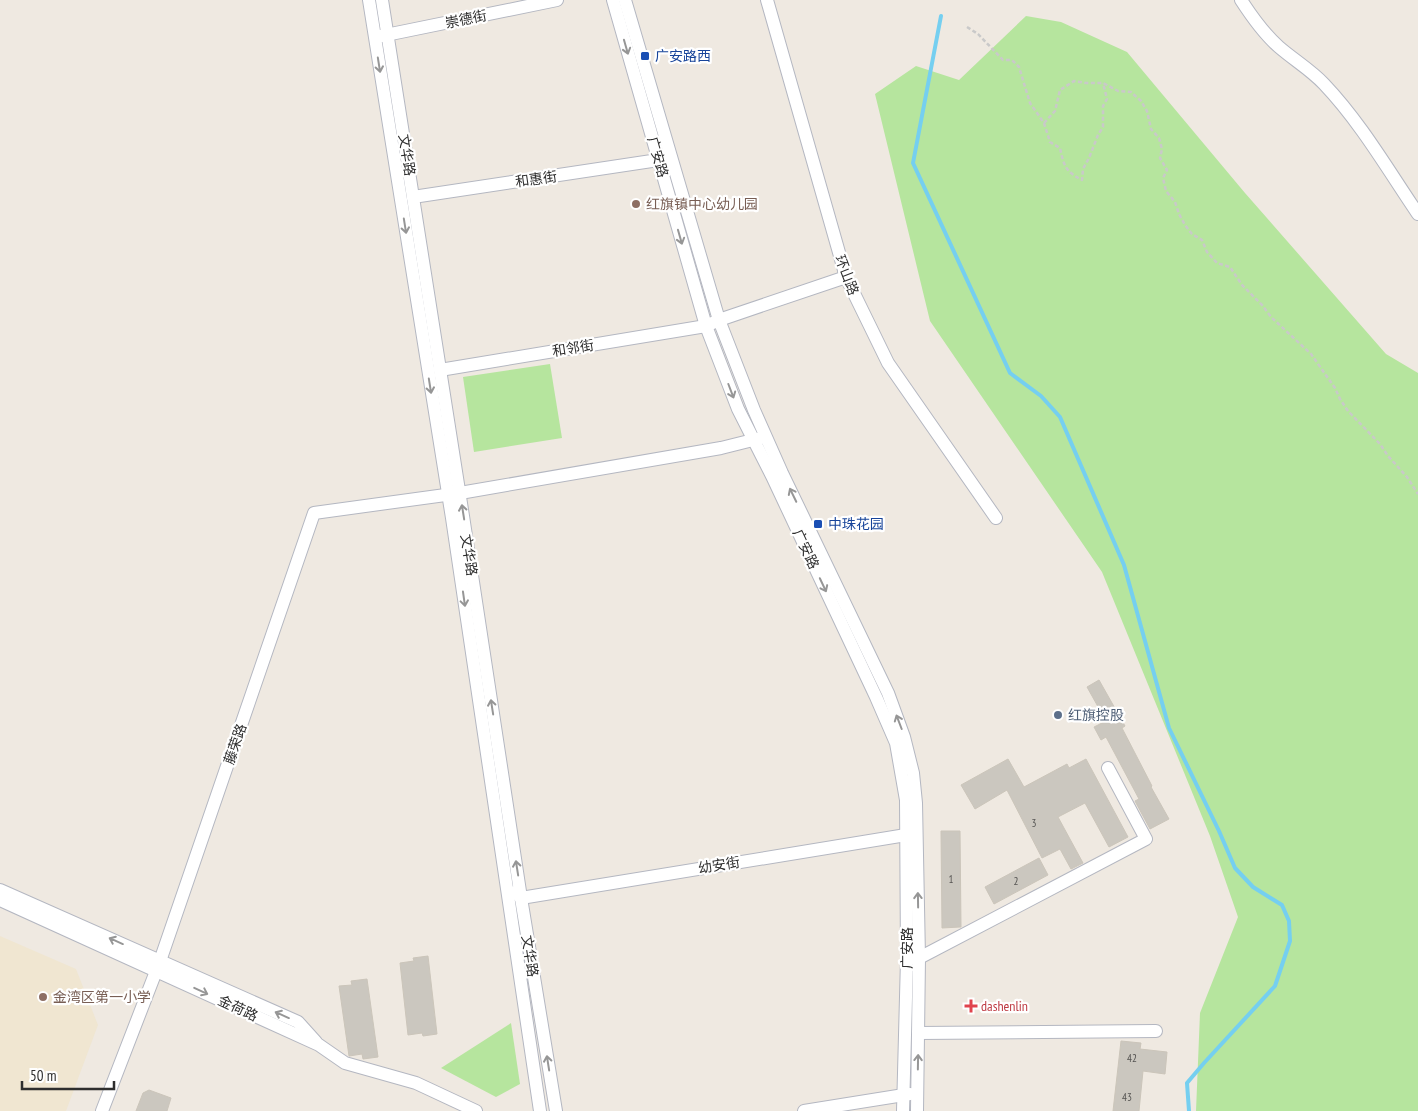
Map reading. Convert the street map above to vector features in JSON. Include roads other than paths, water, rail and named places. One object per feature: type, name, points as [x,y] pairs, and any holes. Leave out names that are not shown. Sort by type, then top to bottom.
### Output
[{"type":"street","name":"文华路","points":[[369,0],[381,36],[413,197],[440,370],[454,494],[506,885],[540,1111]]},
{"type":"street","name":"文华路","points":[[382,0],[381,36],[454,494],[556,1111]]},
{"type":"street","name":"崇德街","points":[[381,36],[557,0]]},
{"type":"street","name":"广安路","points":[[613,0],[719,320],[754,410],[760,438]]},
{"type":"street","name":"广安路","points":[[625,0],[706,326],[738,409],[760,438],[888,693],[904,737],[913,773],[916,803],[911,834],[913,958],[918,1033],[917,1111]]},
{"type":"street","name":"环山路","points":[[767,0],[846,277],[888,363],[996,518]]},
{"type":"street","points":[[1241,0],[1262,30],[1280,48],[1322,82],[1346,108],[1418,214]]},
{"type":"street","name":"和惠街","points":[[413,197],[665,159]]},
{"type":"street","name":"和邻街","points":[[440,370],[706,326],[846,277]]},
{"type":"street","points":[[454,494],[721,448],[760,438]]},
{"type":"street","name":"藤荣路","points":[[102,1111],[158,966],[314,513],[454,494]]},
{"type":"street","points":[[913,958],[1146,839],[1108,768]]},
{"type":"street","name":"幼安街","points":[[521,898],[911,834]]},
{"type":"street","points":[[506,885],[521,898]]},
{"type":"street","points":[[0,890],[158,966]]},
{"type":"street","name":"金荷路","points":[[0,900],[158,966],[319,1045],[345,1063],[416,1082],[476,1111]]},
{"type":"street","name":"广安路","points":[[903,1111],[913,958]]},
{"type":"street","points":[[918,1033],[1156,1031]]},
{"type":"street","points":[[804,1111],[917,1092]]},
{"type":"waterway","points":[[941,16],[913,163],[1010,373],[1041,396],[1060,417],[1124,565],[1169,728],[1235,868],[1253,887],[1282,905],[1289,921],[1290,941],[1275,986],[1187,1083],[1189,1111]]},
{"type":"place","name":"广安路西","points":[[645,56]]},
{"type":"place","name":"红旗镇中心幼儿园","points":[[636,204]]},
{"type":"place","name":"中珠花园","points":[[818,524]]},
{"type":"place","name":"红旗控股","points":[[1058,715]]},
{"type":"place","name":"金湾区第一小学","points":[[43,997]]},
{"type":"place","name":"dashenlin","points":[[971,1006]]}]
